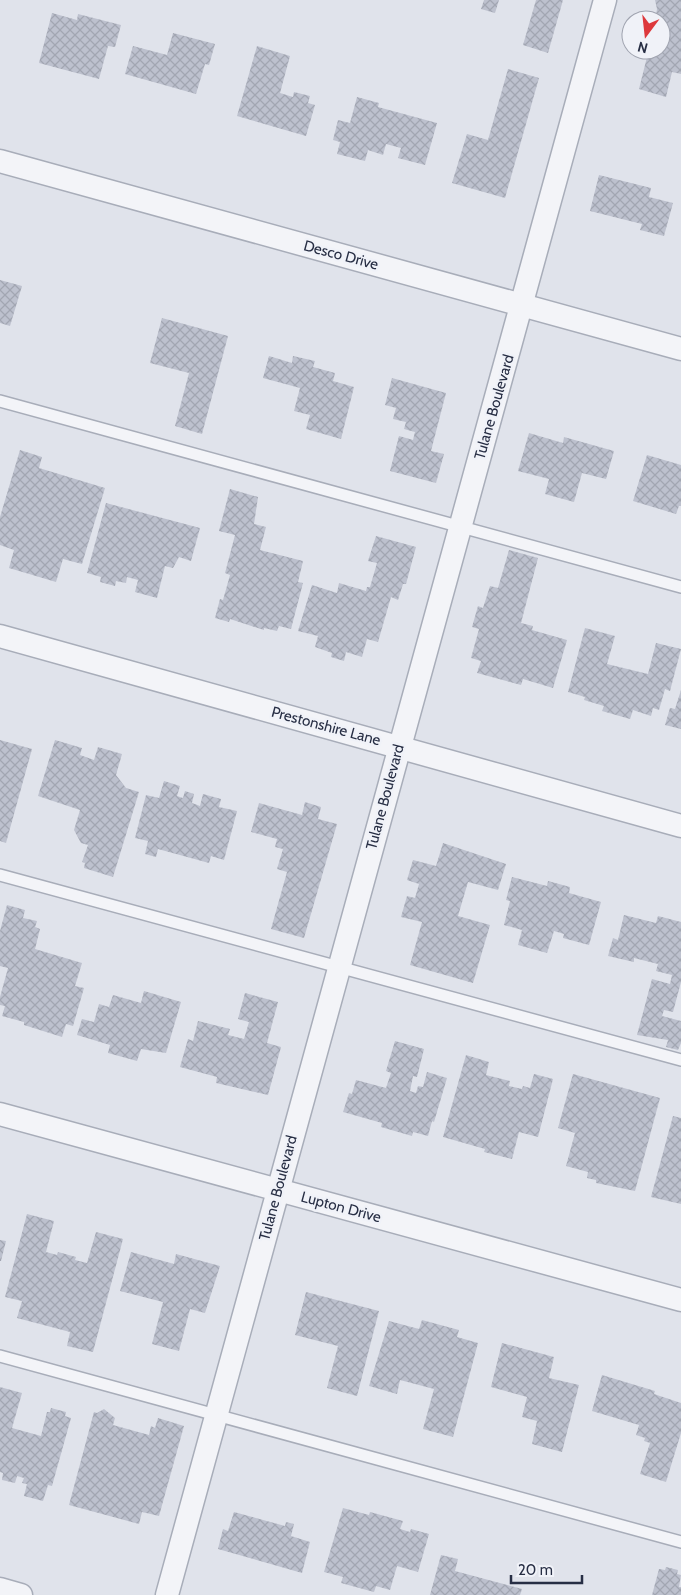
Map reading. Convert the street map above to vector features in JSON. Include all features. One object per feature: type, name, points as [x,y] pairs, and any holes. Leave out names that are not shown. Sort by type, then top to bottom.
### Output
[{"type":"street","name":"Tulane Boulevard","points":[[167,1595],[605,0]]},
{"type":"street","name":"Desco Drive","points":[[0,161],[681,349]]},
{"type":"street","name":"Prestonshire Lane","points":[[0,636],[400,746],[681,826]]},
{"type":"street","name":"Lupton Drive","points":[[0,1114],[681,1300]]},
{"type":"street","points":[[0,1589],[21,1595]]},
{"type":"lane","points":[[0,401],[681,587]]},
{"type":"lane","points":[[0,875],[681,1060]]},
{"type":"lane","points":[[0,1356],[681,1542]]},
{"type":"building","points":[[484,0],[499,0],[495,13],[481,9]]},
{"type":"building","points":[[536,0],[563,0],[548,53],[523,45]]},
{"type":"building","points":[[655,0],[681,0],[681,74],[672,72],[666,97],[639,89],[646,60],[671,60],[671,10],[657,9]]},
{"type":"building","points":[[52,13],[77,20],[78,14],[121,25],[115,47],[108,46],[99,79],[39,63]]},
{"type":"building","points":[[173,33],[215,44],[209,65],[205,64],[196,94],[125,74],[133,46],[167,55]]},
{"type":"building","points":[[257,46],[290,56],[280,93],[293,97],[294,92],[310,96],[308,103],[315,105],[306,136],[237,116]]},
{"type":"building","points":[[508,69],[539,78],[505,198],[452,183],[467,134],[488,140]]},
{"type":"building","points":[[357,97],[379,103],[378,107],[437,123],[425,165],[398,158],[401,148],[386,144],[383,155],[368,150],[365,161],[337,154],[340,142],[333,140],[338,120],[350,123]]},
{"type":"building","points":[[599,175],[651,188],[649,197],[673,203],[664,236],[640,230],[642,224],[590,211]]},
{"type":"building","points":[[0,280],[22,286],[10,326],[0,323]]},
{"type":"building","points":[[162,318],[228,336],[202,434],[175,426],[189,373],[150,363]]},
{"type":"building","points":[[269,356],[292,363],[293,356],[315,361],[313,367],[335,373],[333,381],[354,387],[341,439],[306,429],[310,415],[294,411],[300,388],[263,378]]},
{"type":"building","points":[[392,378],[446,393],[431,451],[444,454],[436,483],[390,471],[399,436],[413,440],[415,432],[404,429],[406,422],[393,419],[396,408],[385,405]]},
{"type":"building","points":[[529,433],[563,443],[564,437],[614,451],[606,479],[582,473],[574,502],[545,494],[549,479],[518,471]]},
{"type":"building","points":[[20,450],[42,457],[39,468],[105,488],[82,564],[63,559],[56,582],[9,568],[14,550],[0,545],[0,517]]},
{"type":"building","points":[[647,455],[681,465],[681,506],[679,506],[676,514],[633,501]]},
{"type":"building","points":[[230,489],[258,497],[254,524],[266,527],[260,550],[303,561],[298,582],[303,583],[291,629],[279,626],[277,631],[264,628],[264,630],[230,619],[229,622],[215,618],[220,599],[223,600],[230,575],[225,573],[235,535],[219,531]]},
{"type":"building","points":[[106,503],[200,528],[191,561],[179,557],[173,568],[165,566],[157,598],[135,592],[138,580],[127,577],[126,583],[116,581],[115,586],[100,582],[101,577],[87,573]]},
{"type":"building","points":[[376,536],[416,547],[406,584],[403,584],[398,600],[391,597],[378,642],[367,639],[362,657],[346,652],[344,661],[331,657],[332,653],[315,647],[318,636],[298,631],[312,585],[337,593],[339,583],[366,591],[367,587],[370,587],[377,563],[368,561]]},
{"type":"building","points":[[509,550],[538,558],[521,623],[533,626],[532,630],[567,640],[553,688],[523,679],[521,685],[477,673],[481,661],[471,658],[479,629],[472,627],[478,606],[483,608],[490,586],[498,588]]},
{"type":"building","points":[[585,628],[615,636],[607,664],[648,674],[656,643],[681,649],[670,691],[665,689],[659,710],[653,708],[651,716],[633,710],[630,719],[602,711],[604,706],[584,700],[585,697],[568,692]]},
{"type":"building","points":[[681,690],[681,729],[665,725],[670,708],[675,709]]},
{"type":"building","points":[[0,740],[32,749],[6,843],[0,841]]},
{"type":"building","points":[[55,740],[82,748],[80,755],[94,760],[98,747],[122,754],[116,775],[126,788],[139,792],[113,877],[84,868],[85,863],[82,862],[88,845],[81,843],[74,830],[80,810],[38,796]]},
{"type":"building","points":[[164,781],[180,786],[177,796],[183,798],[185,791],[194,794],[192,803],[200,806],[203,794],[221,799],[219,807],[237,811],[224,860],[211,856],[209,863],[158,849],[156,857],[145,854],[148,841],[135,838],[146,795],[159,798]]},
{"type":"building","points":[[305,802],[321,807],[318,819],[337,824],[304,938],[271,929],[287,872],[277,869],[283,849],[275,847],[277,839],[251,832],[259,803],[302,815]]},
{"type":"building","points":[[443,843],[506,864],[498,890],[468,882],[458,916],[490,925],[473,983],[410,965],[422,922],[401,917],[407,896],[415,898],[419,884],[407,880],[413,860],[436,866]]},
{"type":"building","points":[[512,877],[547,886],[548,881],[570,887],[569,893],[601,902],[589,945],[563,938],[564,934],[554,931],[547,953],[518,945],[522,930],[504,925],[510,901],[506,900]]},
{"type":"building","points":[[7,905],[25,910],[23,918],[37,921],[35,927],[40,929],[35,949],[82,963],[75,986],[84,988],[73,1026],[66,1024],[62,1037],[24,1025],[24,1022],[2,1016],[5,1006],[0,1005],[0,997],[8,968],[0,966],[0,931]]},
{"type":"building","points":[[624,915],[656,923],[658,916],[681,922],[681,982],[673,1012],[664,1010],[662,1016],[681,1021],[681,1043],[678,1050],[666,1047],[668,1040],[637,1035],[652,979],[670,984],[672,975],[656,971],[658,964],[634,958],[634,962],[608,956],[613,938],[618,940]]},
{"type":"building","points":[[144,991],[181,1002],[166,1053],[141,1049],[137,1061],[108,1053],[110,1045],[77,1035],[82,1019],[94,1022],[99,1004],[109,1007],[113,995],[141,1003]]},
{"type":"building","points":[[245,993],[278,1002],[267,1043],[281,1047],[268,1095],[216,1083],[217,1077],[180,1067],[188,1039],[193,1041],[198,1021],[230,1029],[228,1035],[244,1039],[249,1022],[238,1019]]},
{"type":"building","points":[[395,1041],[424,1049],[417,1077],[413,1076],[410,1091],[416,1093],[418,1086],[423,1087],[427,1072],[447,1078],[428,1136],[413,1132],[412,1136],[381,1127],[382,1123],[343,1112],[349,1093],[352,1094],[356,1080],[386,1088],[391,1073],[386,1071]]},
{"type":"building","points":[[466,1055],[489,1062],[486,1075],[510,1081],[509,1086],[522,1089],[523,1086],[530,1088],[534,1074],[553,1079],[538,1137],[519,1132],[512,1159],[484,1152],[485,1149],[443,1137]]},
{"type":"building","points":[[573,1074],[660,1098],[635,1191],[596,1183],[596,1180],[587,1178],[588,1172],[566,1166],[575,1133],[558,1128]]},
{"type":"building","points":[[673,1116],[681,1118],[681,1204],[651,1197]]},
{"type":"building","points":[[27,1214],[54,1221],[46,1252],[57,1255],[58,1252],[76,1257],[75,1260],[87,1263],[96,1232],[123,1239],[93,1352],[67,1346],[70,1332],[17,1318],[22,1301],[5,1297]]},
{"type":"building","points":[[0,1240],[6,1241],[1,1261],[0,1261]]},
{"type":"building","points":[[131,1252],[174,1264],[176,1254],[220,1266],[205,1313],[190,1309],[179,1351],[152,1344],[163,1302],[120,1291]]},
{"type":"building","points":[[306,1292],[379,1311],[357,1396],[327,1388],[338,1346],[295,1335]]},
{"type":"building","points":[[422,1320],[459,1330],[457,1337],[478,1343],[453,1437],[423,1429],[434,1389],[400,1380],[397,1394],[369,1386],[389,1321],[419,1329]]},
{"type":"building","points":[[502,1343],[554,1357],[549,1378],[579,1385],[562,1452],[532,1444],[537,1421],[522,1417],[527,1397],[491,1387]]},
{"type":"building","points":[[602,1375],[655,1391],[654,1394],[681,1403],[681,1433],[666,1482],[640,1474],[650,1443],[644,1441],[645,1438],[636,1435],[639,1425],[592,1411]]},
{"type":"building","points":[[0,1387],[22,1393],[12,1428],[41,1436],[47,1412],[50,1412],[51,1408],[66,1412],[65,1416],[71,1418],[52,1486],[48,1485],[43,1501],[24,1496],[27,1484],[22,1483],[24,1478],[17,1476],[15,1483],[2,1480],[3,1473],[0,1472]]},
{"type":"building","points":[[104,1409],[115,1418],[113,1425],[149,1435],[151,1426],[155,1428],[158,1418],[184,1426],[159,1516],[142,1512],[139,1524],[69,1505],[94,1412],[97,1413]]},
{"type":"building","points":[[343,1508],[369,1515],[370,1512],[403,1521],[400,1529],[410,1532],[411,1529],[429,1534],[418,1572],[397,1566],[390,1590],[376,1586],[374,1592],[341,1583],[343,1577],[324,1572]]},
{"type":"building","points":[[234,1512],[285,1526],[286,1522],[294,1524],[291,1536],[310,1542],[302,1573],[218,1549],[223,1529],[228,1531]]},
{"type":"building","points":[[441,1555],[458,1559],[455,1571],[522,1589],[520,1595],[430,1595]]},
{"type":"building","points":[[666,1567],[678,1570],[677,1574],[681,1575],[679,1587],[681,1587],[681,1595],[652,1595],[659,1569],[665,1570]]}]
